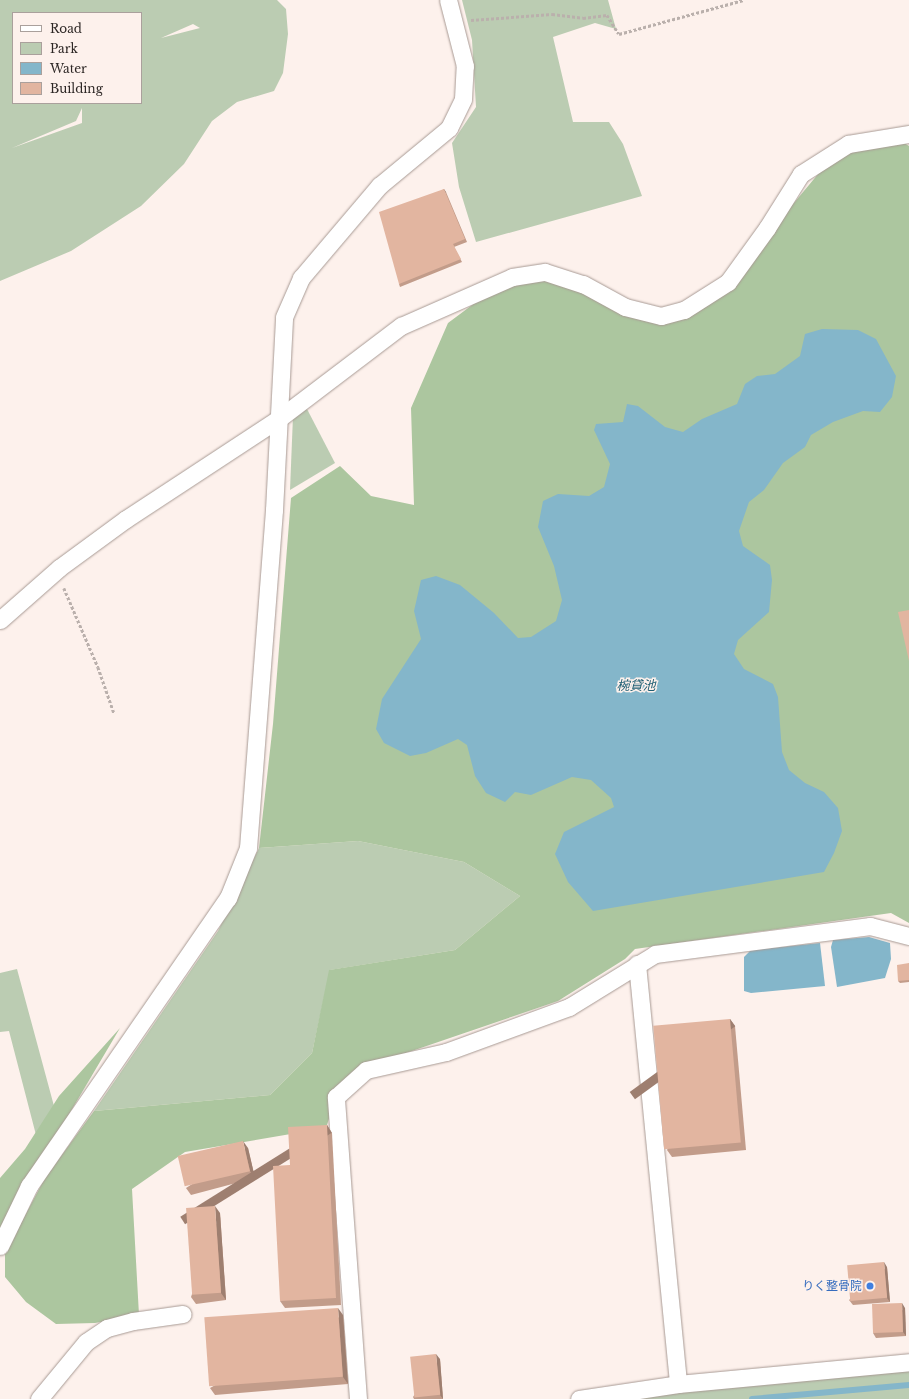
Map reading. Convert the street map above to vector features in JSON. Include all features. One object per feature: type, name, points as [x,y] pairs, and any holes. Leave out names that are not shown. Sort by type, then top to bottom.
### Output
[{"type":"street","points":[[0,1246],[29,1186],[228,898],[248,848],[274,510],[277,420],[284,317],[301,278],[379,186],[449,128],[464,99],[465,66],[455,21],[448,0]]},
{"type":"street","points":[[0,620],[59,568],[126,519],[277,420],[400,326],[512,277],[545,272],[583,284],[625,307],[661,316],[684,310],[728,282],[767,228],[801,174],[848,144],[905,139]]},
{"type":"street","points":[[358,1399],[336,1097],[366,1070],[446,1052],[569,1007],[655,954],[870,926],[909,936]]},
{"type":"street","points":[[637,964],[678,1384]]},
{"type":"street","points":[[39,1399],[86,1342],[107,1328],[133,1321],[183,1314]]},
{"type":"street","points":[[579,1399],[678,1384],[909,1362]]},
{"type":"path","points":[[455,21],[552,14],[583,18],[606,15],[619,34],[743,0]]},
{"type":"path","points":[[59,568],[68,600],[98,667],[114,713]]},
{"type":"green space","points":[[0,0],[277,0],[286,9],[288,34],[283,73],[274,91],[237,102],[212,121],[184,164],[141,206],[71,251],[0,281]],"holes":[[[193,24],[200,28],[161,38]],[[82,108],[82,123],[12,148],[76,121]]]},
{"type":"green space","points":[[462,0],[608,0],[616,29],[595,23],[553,37],[573,122],[609,122],[623,144],[642,196],[476,242],[459,187],[452,143],[476,107],[472,40]]},
{"type":"green space","points":[[896,138],[909,146],[909,923],[891,913],[635,949],[625,959],[558,1001],[406,1053],[336,1097],[326,1128],[185,1152],[132,1189],[139,1315],[95,1323],[56,1324],[26,1302],[5,1277],[5,1253],[45,1178],[94,1111],[270,1095],[312,1053],[329,970],[455,950],[520,896],[464,862],[358,841],[259,848],[273,724],[291,498],[340,466],[371,496],[414,505],[411,408],[448,323],[503,282],[552,280],[661,316],[728,282],[839,149]]},
{"type":"green space","points":[[307,409],[335,463],[290,490],[293,416]]},
{"type":"green space","points":[[358,841],[464,862],[520,896],[455,950],[330,970],[312,1053],[270,1095],[94,1111],[218,931],[259,848]]},
{"type":"green space","points":[[17,969],[54,1106],[36,1135],[9,1031],[0,1032],[0,973]]},
{"type":"green space","points":[[120,1028],[0,1231],[0,1178],[25,1149],[59,1096]]},
{"type":"green space","points":[[909,1368],[909,1399],[632,1399],[675,1390]]},
{"type":"water","name":"椀貸池","points":[[822,329],[858,330],[876,339],[896,376],[892,397],[880,412],[863,411],[833,422],[811,435],[805,447],[783,463],[764,490],[749,502],[739,531],[743,546],[770,565],[772,580],[769,612],[738,640],[734,654],[744,669],[773,684],[778,697],[782,752],[789,770],[805,783],[824,792],[838,808],[842,831],[834,853],[824,872],[593,911],[568,882],[555,854],[564,832],[614,807],[611,798],[591,780],[572,777],[531,795],[515,792],[505,802],[486,793],[475,776],[467,745],[458,739],[426,753],[410,756],[384,743],[376,729],[382,699],[421,639],[414,611],[421,580],[436,576],[460,585],[494,613],[518,638],[531,637],[556,621],[562,600],[554,566],[538,527],[543,501],[558,494],[589,496],[604,487],[610,464],[594,430],[596,424],[623,422],[627,404],[638,406],[665,427],[683,432],[702,419],[737,404],[745,384],[757,376],[775,374],[800,356],[805,334]]},
{"type":"water","points":[[869,937],[890,943],[891,959],[885,978],[837,987],[831,947],[833,940]]},
{"type":"water","points":[[820,943],[825,986],[751,993],[744,991],[744,957],[751,950]]},
{"type":"building","points":[[444,189],[465,239],[453,244],[461,259],[399,284],[379,212]]},
{"type":"building","points":[[909,610],[909,661],[898,612]]},
{"type":"building","points":[[909,963],[909,980],[898,981],[897,965]]},
{"type":"building","points":[[730,1019],[741,1143],[664,1149],[653,1026]]},
{"type":"building","points":[[327,1125],[336,1298],[280,1301],[273,1166],[290,1165],[288,1127]]},
{"type":"building","points":[[243,1141],[250,1171],[185,1186],[178,1156]]},
{"type":"building","points":[[215,1206],[221,1293],[192,1295],[186,1208]]},
{"type":"building","name":"りく整骨院","points":[[884,1262],[887,1298],[850,1301],[847,1265]]},
{"type":"building","points":[[902,1303],[903,1332],[873,1333],[872,1304]]},
{"type":"building","points":[[338,1308],[343,1377],[209,1386],[204,1317]]},
{"type":"building","points":[[436,1354],[440,1395],[414,1397],[410,1357]]},
{"type":"waterway","points":[[752,1399],[909,1385]]},
{"type":"place","name":"りく整骨院","points":[[870,1286]]}]
